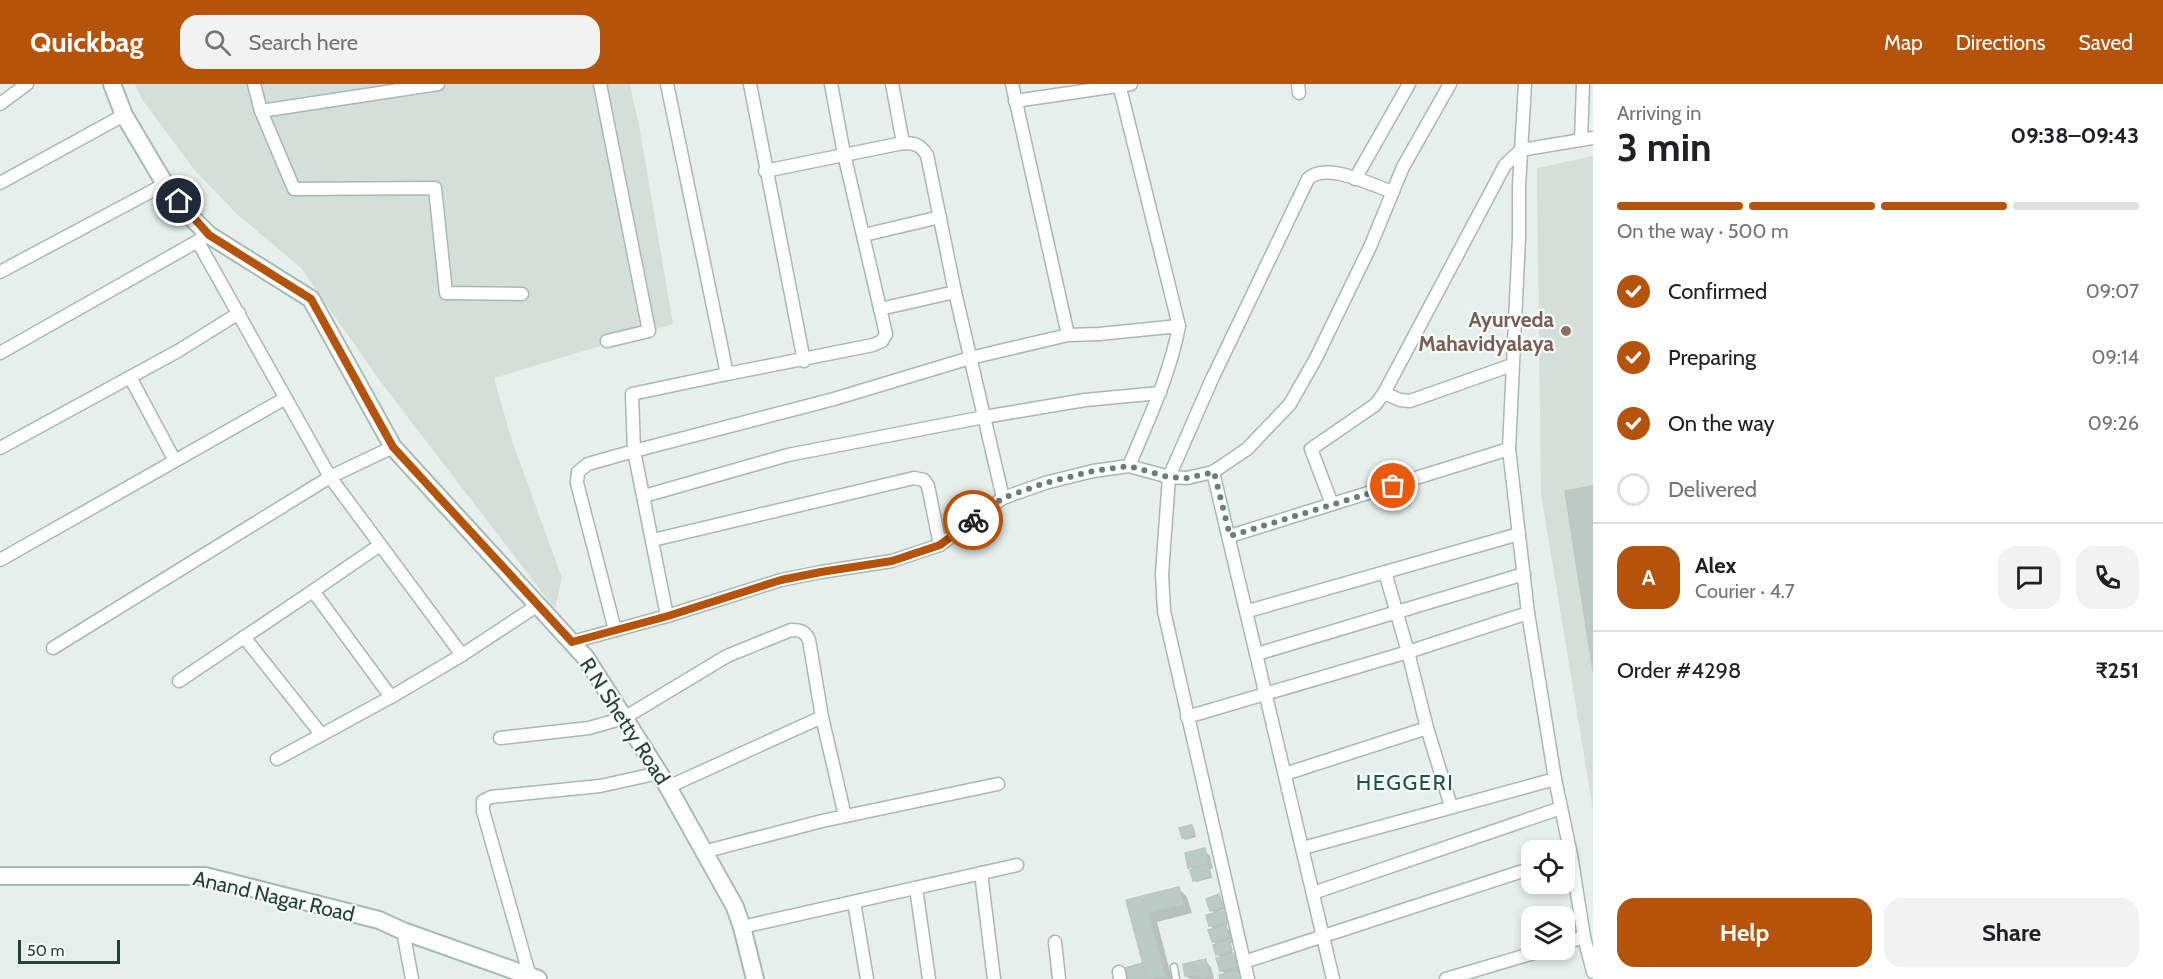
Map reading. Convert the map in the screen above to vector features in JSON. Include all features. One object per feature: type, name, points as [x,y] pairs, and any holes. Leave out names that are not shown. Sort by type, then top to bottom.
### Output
[{"type":"street","points":[[0,104],[27,84]]},
{"type":"street","name":"R N Shetty Road","points":[[112,84],[124,115],[165,184],[204,238],[311,299],[393,447],[586,658],[668,787],[735,907],[755,979]]},
{"type":"street","points":[[254,84],[261,111],[294,189],[435,188],[446,293],[522,294]]},
{"type":"street","points":[[261,111],[438,84]]},
{"type":"street","points":[[600,84],[649,331],[607,340]]},
{"type":"street","points":[[667,84],[727,374]]},
{"type":"street","points":[[750,84],[765,171],[804,361]]},
{"type":"street","points":[[668,616],[634,451],[632,394],[804,361],[873,345],[882,341],[886,334],[844,154],[831,84]]},
{"type":"street","points":[[892,84],[903,143]]},
{"type":"street","points":[[1012,84],[1068,335]]},
{"type":"street","points":[[1355,179],[1409,84]]},
{"type":"street","points":[[572,642],[668,616],[781,580],[892,561],[940,545],[1003,498],[1045,483],[1093,471],[1133,467],[1163,475],[1187,478],[1214,472],[1247,449],[1290,404],[1321,348],[1370,248],[1403,167],[1450,84]]},
{"type":"street","points":[[1525,84],[1509,449],[1528,613],[1566,840]]},
{"type":"street","points":[[1332,504],[1311,449],[1375,405],[1384,393],[1495,180],[1505,165],[1521,150],[1587,139],[1583,84]]},
{"type":"street","points":[[1016,101],[1123,85],[1179,326],[1175,349],[1133,467]]},
{"type":"street","points":[[0,183],[124,115]]},
{"type":"street","points":[[765,171],[903,143],[922,146],[927,155],[955,292],[1003,498]]},
{"type":"street","points":[[1248,979],[1164,611],[1163,475],[1308,179],[1313,174],[1322,171],[1332,172],[1393,192]]},
{"type":"street","points":[[0,272],[165,184]]},
{"type":"street","points":[[864,235],[940,217]]},
{"type":"street","points":[[2,348],[204,238],[284,399],[330,477],[462,655]]},
{"type":"street","points":[[880,309],[955,292]]},
{"type":"street","points":[[0,448],[178,351],[240,313]]},
{"type":"street","points":[[615,630],[577,478],[582,468],[588,464],[834,399],[970,358],[1068,335],[1179,326]]},
{"type":"street","points":[[1384,393],[1400,400],[1410,401],[1512,365]]},
{"type":"street","points":[[130,377],[175,460]]},
{"type":"street","points":[[644,496],[788,455],[1085,400],[1160,393]]},
{"type":"street","points":[[0,560],[284,399]]},
{"type":"street","points":[[53,648],[330,477],[393,447]]},
{"type":"street","points":[[1230,536],[1509,449]]},
{"type":"street","points":[[1214,472],[1334,979]]},
{"type":"street","points":[[653,540],[914,478],[924,480],[928,486],[940,545]]},
{"type":"street","points":[[1248,611],[1519,534]]},
{"type":"street","points":[[179,681],[380,545]]},
{"type":"street","points":[[1385,572],[1427,728],[1451,806]]},
{"type":"street","points":[[1257,654],[1524,574]]},
{"type":"street","points":[[313,591],[391,698]]},
{"type":"street","points":[[277,759],[391,698],[538,605]]},
{"type":"street","points":[[1187,717],[1528,613]]},
{"type":"street","points":[[500,738],[589,728],[624,718],[728,657],[791,630],[799,630],[806,634],[809,640],[822,717],[845,816]]},
{"type":"street","points":[[244,637],[321,734]]},
{"type":"street","points":[[668,787],[822,717]]},
{"type":"street","points":[[1285,774],[1427,728]]},
{"type":"street","points":[[534,978],[483,811],[483,801],[491,797],[600,786],[659,773]]},
{"type":"street","points":[[1302,848],[1555,779]]},
{"type":"street","points":[[703,852],[845,816],[998,784]]},
{"type":"street","points":[[1313,893],[1561,808]]},
{"type":"street","points":[[742,927],[1017,865]]},
{"type":"street","points":[[1244,962],[1521,872]]},
{"type":"street","points":[[981,873],[994,979]]},
{"type":"street","name":"Anand Nagar Road","points":[[0,876],[205,876],[379,920],[403,931],[534,978]]},
{"type":"street","points":[[916,888],[929,979]]},
{"type":"street","points":[[1575,892],[1593,972]]},
{"type":"street","points":[[854,902],[867,979]]},
{"type":"street","points":[[403,931],[412,979]]},
{"type":"street","points":[[1575,941],[1584,938]]},
{"type":"street","points":[[1055,942],[1059,979]]},
{"type":"street","points":[[1446,979],[1521,957]]},
{"type":"lane","points":[[1174,967],[1176,979]]},
{"type":"shaded area","points":[[135,84],[630,84],[673,324],[494,378],[511,438],[562,578],[555,609],[380,381],[301,268],[239,216],[196,172],[141,98]]},
{"type":"shaded area","name":"Ayurveda Mahavidyalaya","points":[[1593,156],[1593,810],[1541,494],[1537,168]]},
{"type":"building","points":[[1593,486],[1593,671],[1565,491]]},
{"type":"building","points":[[1192,825],[1195,834],[1182,838],[1179,828]]},
{"type":"building","points":[[1205,848],[1208,863],[1188,868],[1185,853]]},
{"type":"building","points":[[1208,865],[1211,876],[1193,881],[1190,870]]},
{"type":"building","points":[[1179,887],[1183,904],[1149,913],[1165,976],[1147,979],[1126,900]]},
{"type":"building","points":[[1219,894],[1223,906],[1210,911],[1206,899]]},
{"type":"building","points":[[1224,911],[1227,922],[1209,926],[1206,915]]},
{"type":"building","points":[[1226,925],[1229,936],[1212,942],[1208,930]]},
{"type":"building","points":[[1229,940],[1232,950],[1216,955],[1213,945]]},
{"type":"building","points":[[1235,953],[1239,966],[1220,971],[1216,958]]},
{"type":"building","points":[[1206,959],[1209,977],[1202,978],[1199,974],[1185,976],[1183,964]]},
{"type":"building","points":[[1143,963],[1147,979],[1128,979],[1125,968]]},
{"type":"building","points":[[1237,971],[1240,979],[1220,979],[1219,975]]},
{"type":"way so far","points":[[973,520],[1003,498],[1045,483],[1093,471],[1129,466],[1168,477],[1187,478],[1214,472],[1230,536],[1393,486]]},
{"type":"place","name":"Ayurveda Mahavidyalaya","points":[[1566,331]]},
{"type":"district","name":"HEGGERI","points":[[1405,782]]},
{"type":"route","points":[[179,201],[209,235],[311,299],[393,447],[572,642],[668,616],[781,580],[892,561],[940,545],[973,520]]}]
